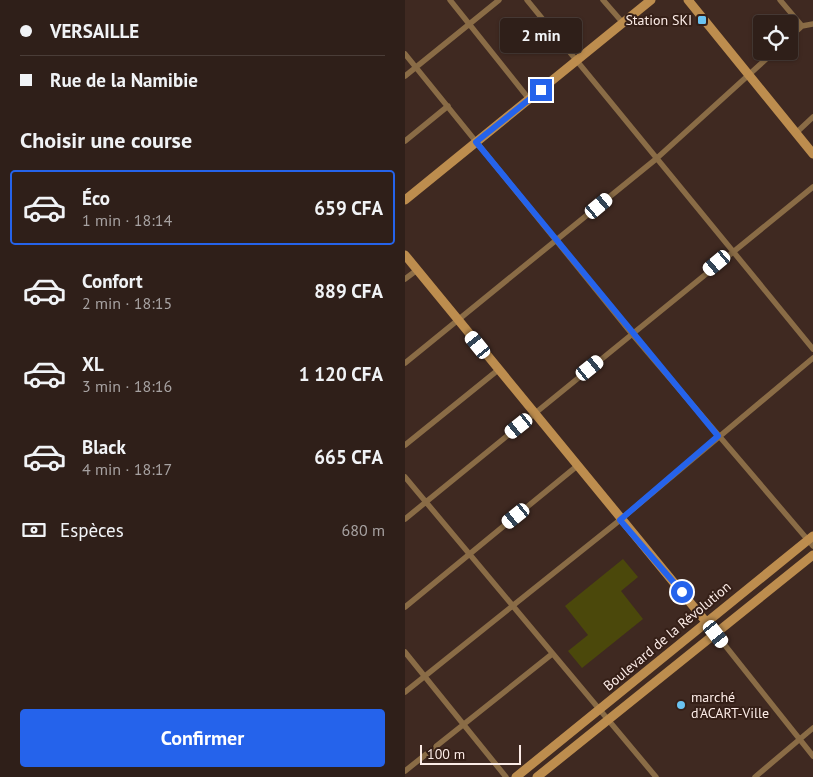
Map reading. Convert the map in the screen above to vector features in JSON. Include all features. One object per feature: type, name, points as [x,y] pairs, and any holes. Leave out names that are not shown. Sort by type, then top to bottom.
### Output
[{"type":"street","points":[[450,0],[529,100]]},
{"type":"street","points":[[405,76],[499,0]]},
{"type":"street","points":[[527,0],[813,349]]},
{"type":"street","points":[[603,0],[623,23]]},
{"type":"street","points":[[405,200],[651,0]]},
{"type":"street","points":[[688,0],[813,154]]},
{"type":"street","points":[[780,0],[801,26]]},
{"type":"street","points":[[798,29],[801,26],[813,24]]},
{"type":"street","points":[[405,54],[632,334],[718,436],[811,541]]},
{"type":"street","points":[[405,363],[656,159],[766,60]]},
{"type":"street","points":[[405,141],[449,106]]},
{"type":"street","points":[[796,133],[813,117]]},
{"type":"street","points":[[405,519],[813,187]]},
{"type":"street","points":[[405,255],[620,520],[716,634],[813,756]]},
{"type":"street","points":[[405,279],[417,270]]},
{"type":"street","points":[[405,692],[620,520],[813,358]]},
{"type":"street","points":[[405,445],[498,370]]},
{"type":"street","points":[[405,607],[577,466]]},
{"type":"street","points":[[405,477],[656,777]]},
{"type":"street","name":"Boulevard de la Révolution","points":[[516,777],[706,622],[811,541]]},
{"type":"street","name":"Boulevard de la Révolution","points":[[537,777],[813,555]]},
{"type":"street","points":[[405,652],[506,777]]},
{"type":"street","points":[[405,771],[552,654]]},
{"type":"street","points":[[755,777],[813,728]]},
{"type":"shaded area","points":[[623,559],[638,577],[621,591],[643,619],[582,668],[568,651],[588,635],[565,606]]},
{"type":"place","name":"Station SKI","points":[[702,20]]},
{"type":"place","name":"marché d'ACART-Ville","points":[[681,705]]},
{"type":"route","points":[[541,90],[476,142],[632,334],[718,436],[620,520],[682,592]]}]
